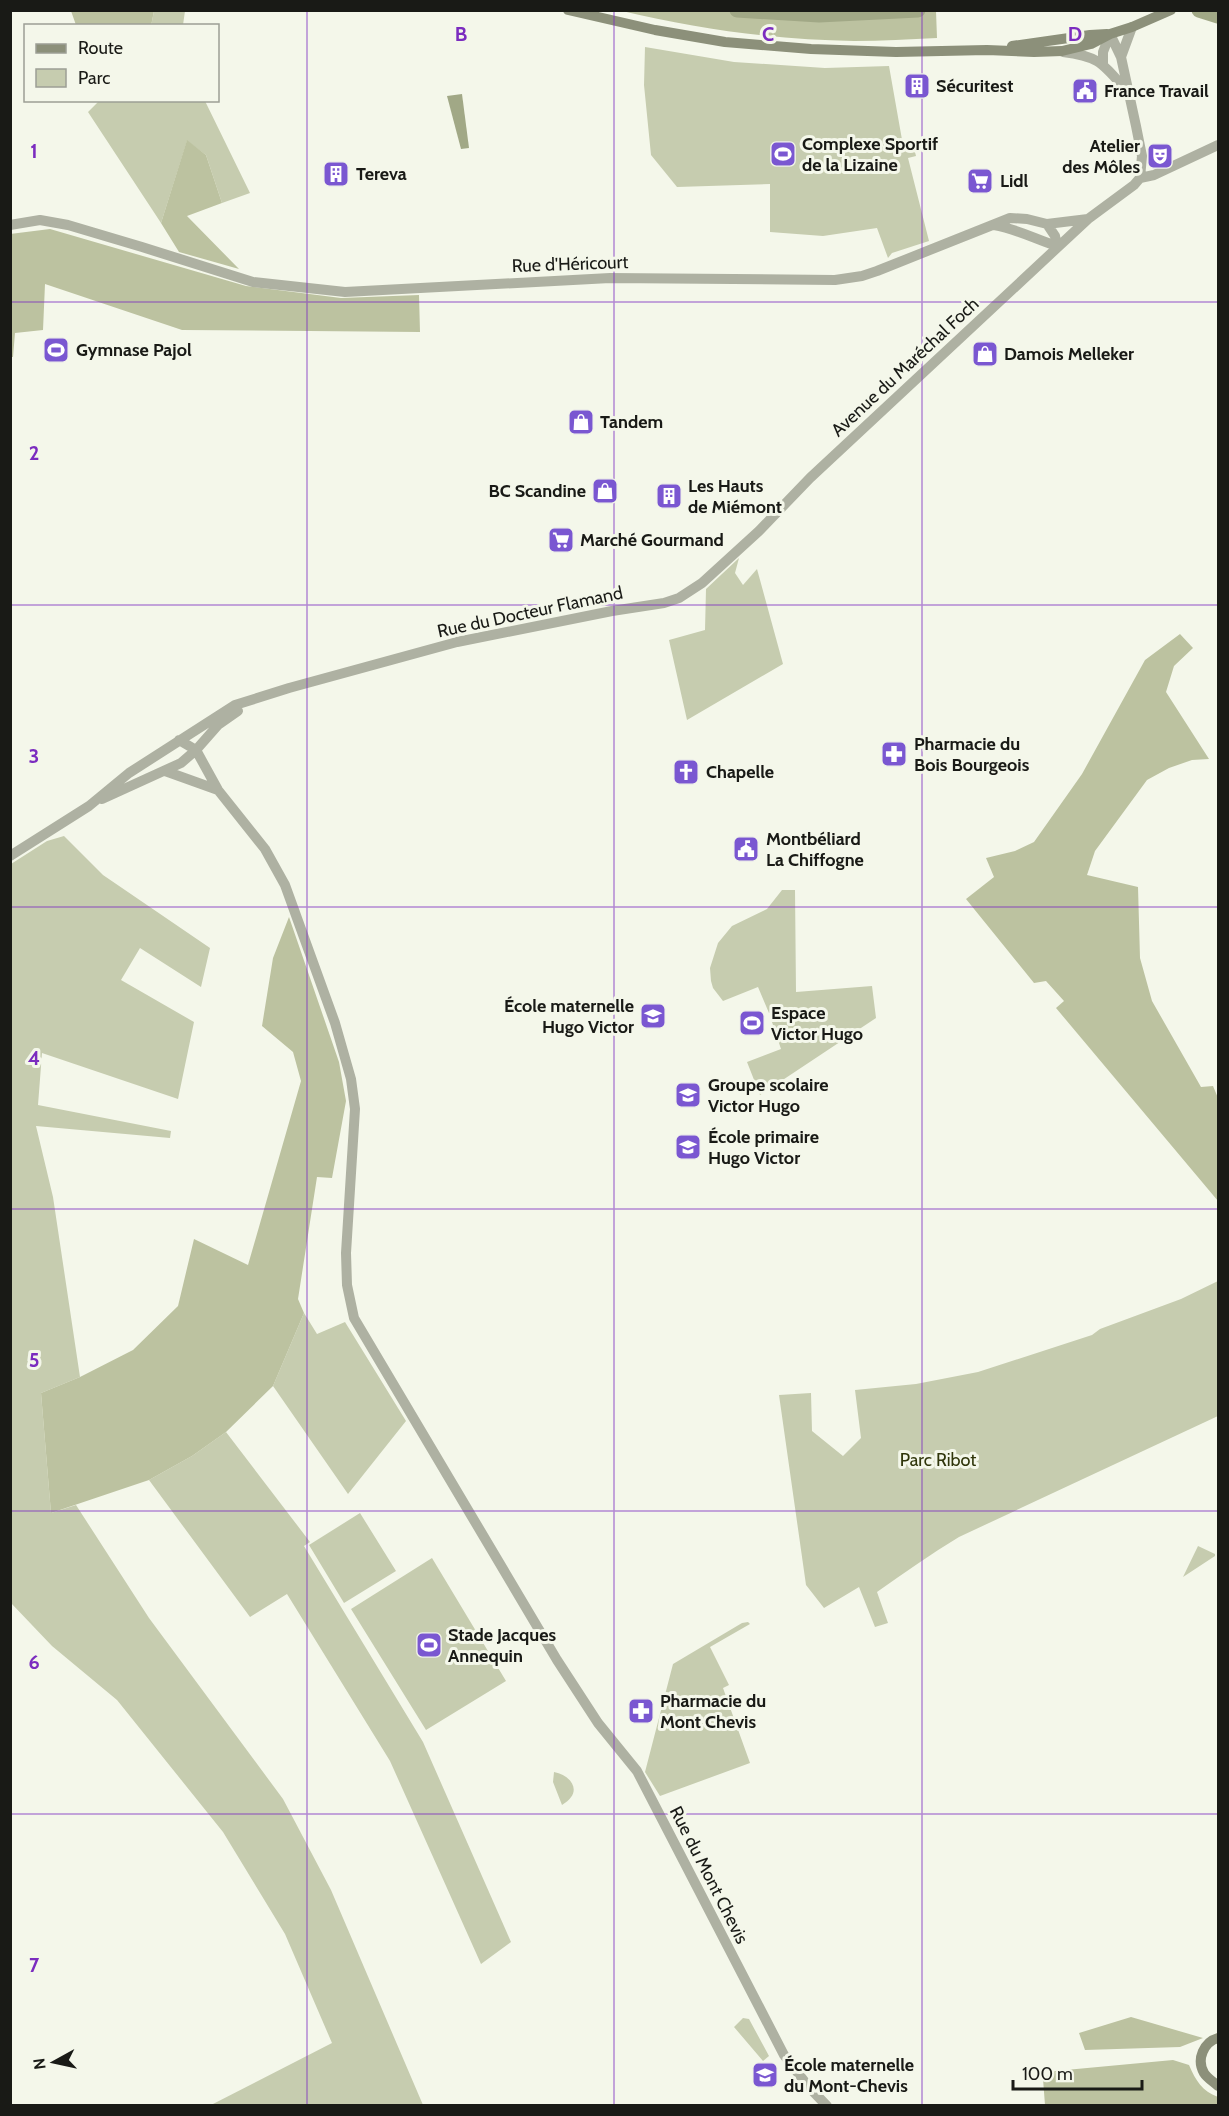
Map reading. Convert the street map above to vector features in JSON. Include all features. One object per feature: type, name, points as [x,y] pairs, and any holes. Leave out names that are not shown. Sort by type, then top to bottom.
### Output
[{"type":"main road","points":[[568,10],[655,30],[726,42],[896,52],[1062,51],[1091,44],[1110,34],[1170,11]]},
{"type":"main road","points":[[987,50],[1110,34]]},
{"type":"main road","points":[[1218,2037],[1213,2039],[1202,2052],[1201,2064],[1204,2074],[1218,2086]]},
{"type":"street","points":[[1121,57],[1132,27]]},
{"type":"street","points":[[1110,34],[1121,57],[1142,156],[1140,178],[1160,172],[1218,145]]},
{"type":"street","points":[[1103,64],[1110,34]]},
{"type":"street","points":[[1062,51],[1089,57],[1103,64],[1128,93]]},
{"type":"street","name":"Avenue du Maréchal Foch","points":[[776,513],[816,472],[1057,246],[1140,178]]},
{"type":"street","name":"Rue d'Héricourt","points":[[10,225],[40,220],[68,225],[254,282],[345,292],[610,278],[835,280],[862,276],[1010,218],[1047,224],[1088,219]]},
{"type":"street","points":[[1047,224],[1057,246]]},
{"type":"street","points":[[994,225],[1024,232],[1033,238],[1057,246]]},
{"type":"street","points":[[1033,238],[1038,248],[1038,264]]},
{"type":"street","name":"Rue du Docteur Flamand","points":[[264,695],[457,642],[672,601],[702,583],[776,513]]},
{"type":"street","points":[[10,856],[88,806],[114,784],[179,740],[235,705],[264,695]]},
{"type":"street","points":[[88,806],[181,763],[196,750],[218,724],[264,695]]},
{"type":"street","points":[[179,740],[196,750]]},
{"type":"street","points":[[164,750],[165,771]]},
{"type":"street","name":"Rue du Mont Chevis","points":[[196,750],[218,790],[265,849],[285,885],[335,1023],[351,1078],[355,1109],[346,1253],[347,1285],[354,1318],[557,1660],[598,1723],[637,1771],[784,2055],[827,2106]]},
{"type":"street","points":[[165,771],[218,790]]},
{"type":"green space","points":[[154,11],[185,11],[183,24],[151,24]]},
{"type":"green space","name":"Complexe Sportif de la Lizaine","points":[[645,47],[734,62],[825,68],[889,66],[904,151],[915,152],[916,156],[908,158],[929,241],[892,253],[888,258],[877,228],[823,236],[770,232],[770,184],[677,187],[651,155],[644,85]]},
{"type":"green space","points":[[98,102],[205,102],[250,193],[222,203],[206,155],[187,141],[161,223],[88,112]]},
{"type":"green space","points":[[739,558],[735,573],[743,585],[757,569],[783,664],[687,720],[669,640],[705,630],[706,589]]},
{"type":"green space","points":[[64,836],[103,875],[210,948],[201,987],[140,948],[121,980],[194,1022],[178,1099],[42,1053],[38,1105],[171,1131],[170,1138],[36,1126],[53,1197],[80,1377],[41,1393],[51,1513],[76,1505],[149,1618],[283,1799],[331,1890],[423,2105],[211,2105],[332,2043],[285,1934],[223,1832],[117,1700],[52,1646],[11,1603],[11,864],[47,841]]},
{"type":"green space","points":[[782,890],[795,890],[796,992],[872,986],[876,1018],[760,1095],[747,1062],[781,1049],[771,1019],[776,1016],[774,1011],[769,1013],[758,987],[723,1001],[713,988],[710,968],[718,943],[732,926],[767,909]]},
{"type":"green space","name":"Parc Ribot","points":[[1218,1281],[1218,1416],[949,1543],[877,1592],[888,1623],[875,1627],[859,1587],[824,1608],[806,1585],[779,1395],[811,1393],[812,1431],[843,1456],[861,1438],[855,1390],[916,1384],[978,1372],[1092,1335],[1100,1329],[1181,1299]]},
{"type":"green space","points":[[304,1313],[317,1334],[345,1322],[406,1421],[348,1494],[273,1386]]},
{"type":"green space","points":[[226,1432],[310,1542],[304,1546],[423,1742],[511,1942],[481,1964],[390,1761],[287,1594],[250,1617],[149,1480],[192,1456]]},
{"type":"green space","points":[[360,1513],[396,1571],[344,1603],[309,1545]]},
{"type":"green space","points":[[1198,1546],[1215,1556],[1183,1577]]},
{"type":"green space","name":"Stade Jacques Annequin","points":[[432,1558],[506,1681],[426,1730],[351,1609]]},
{"type":"green space","points":[[742,1623],[750,1624],[710,1647],[729,1685],[723,1688],[750,1763],[660,1796],[645,1772],[673,1664]]},
{"type":"green space","points":[[554,1772],[566,1777],[574,1790],[562,1805],[553,1782]]},
{"type":"green space","points":[[743,2018],[749,2019],[769,2056],[763,2061],[734,2027]]},
{"type":"shaded area","points":[[71,10],[154,11],[151,24],[76,24]]},
{"type":"shaded area","points":[[622,11],[936,11],[937,38],[854,41],[766,36],[679,23]]},
{"type":"shaded area","points":[[462,94],[469,148],[461,149],[447,96]]},
{"type":"shaded area","points":[[187,140],[206,155],[222,203],[187,216],[239,269],[179,252],[161,223]]},
{"type":"shaded area","points":[[50,229],[246,286],[341,298],[419,295],[420,332],[182,330],[45,284],[43,330],[15,333],[13,357],[11,357],[10,234]]},
{"type":"shaded area","points":[[1180,634],[1193,648],[1174,666],[1166,692],[1209,759],[1192,760],[1169,768],[1147,780],[1095,851],[1087,875],[1138,887],[1140,958],[1152,1001],[1201,1087],[1213,1086],[1218,1098],[1218,1201],[1056,1008],[1064,1001],[1046,981],[1034,983],[966,899],[994,877],[986,858],[1015,851],[1034,842],[1082,774],[1145,660]]},
{"type":"shaded area","points":[[289,917],[339,1062],[346,1101],[332,1178],[317,1177],[298,1299],[304,1313],[273,1386],[226,1432],[192,1456],[149,1480],[51,1513],[41,1393],[80,1377],[133,1350],[178,1306],[194,1239],[248,1265],[301,1081],[293,1052],[262,1026],[273,958]]},
{"type":"shaded area","points":[[1131,2017],[1203,2038],[1180,2047],[1085,2050],[1079,2033]]},
{"type":"shaded area","points":[[1173,2060],[1189,2065],[1200,2085],[1218,2097],[1218,2105],[1045,2105],[1043,2079],[1055,2071]]},
{"type":"waterway","points":[[737,10],[819,15],[918,10]]},
{"type":"waterway","points":[[1199,10],[1218,16]]},
{"type":"place","name":"Sécuritest","points":[[917,86]]},
{"type":"place","name":"France Travail","points":[[1085,91]]},
{"type":"place","name":"Complexe Sportif de la Lizaine","points":[[783,154]]},
{"type":"place","name":"Atelier des Môles","points":[[1160,156]]},
{"type":"place","name":"Tereva","points":[[336,174]]},
{"type":"place","name":"Lidl","points":[[980,181]]},
{"type":"place","name":"Gymnase Pajol","points":[[56,350]]},
{"type":"place","name":"Damois Melleker","points":[[985,354]]},
{"type":"place","name":"Tandem","points":[[581,422]]},
{"type":"place","name":"BC Scandine","points":[[605,491]]},
{"type":"place","name":"Les Hauts de Miémont","points":[[669,496]]},
{"type":"place","name":"Marché Gourmand","points":[[561,540]]},
{"type":"place","name":"Pharmacie du Bois Bourgeois","points":[[894,754]]},
{"type":"place","name":"Chapelle","points":[[686,772]]},
{"type":"place","name":"Montbéliard La Chiffogne","points":[[746,849]]},
{"type":"place","name":"École maternelle Hugo Victor","points":[[653,1016]]},
{"type":"place","name":"Espace Victor Hugo","points":[[752,1023]]},
{"type":"place","name":"Groupe scolaire Victor Hugo","points":[[688,1095]]},
{"type":"place","name":"École primaire Hugo Victor","points":[[688,1147]]},
{"type":"place","name":"Stade Jacques Annequin","points":[[429,1645]]},
{"type":"place","name":"Pharmacie du Mont Chevis","points":[[641,1711]]},
{"type":"place","name":"École maternelle du Mont-Chevis","points":[[765,2075]]}]
